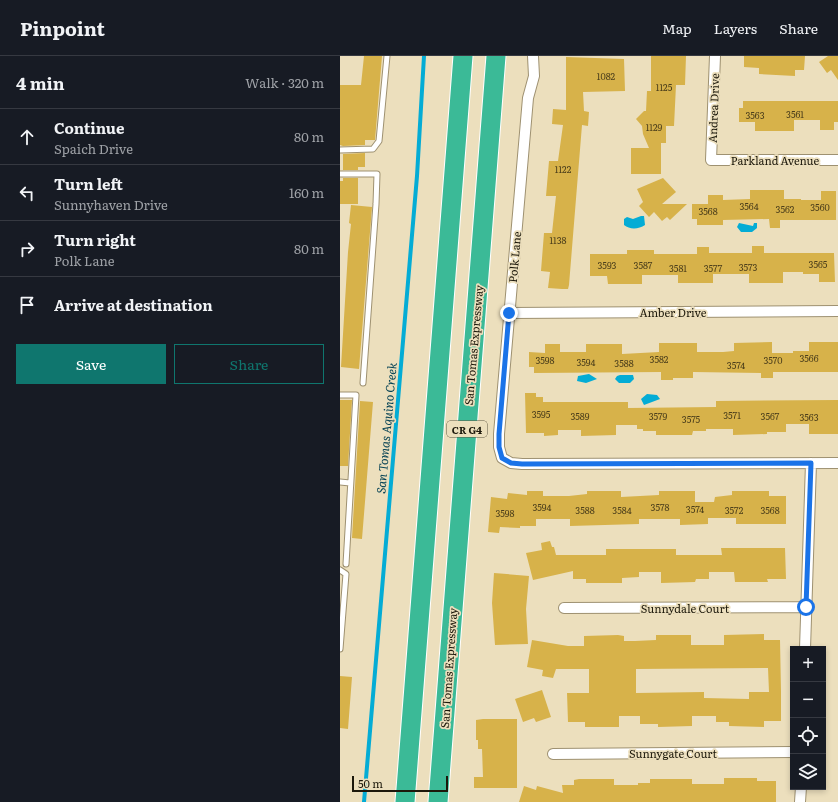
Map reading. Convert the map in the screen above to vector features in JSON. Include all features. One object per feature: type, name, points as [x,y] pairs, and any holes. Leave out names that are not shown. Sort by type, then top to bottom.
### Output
[{"type":"highway","name":"CR G4","points":[[405,802],[463,56]]},
{"type":"highway","name":"San Tomas Expressway","points":[[438,802],[496,56]]},
{"type":"street","name":"Polk Lane","points":[[533,56],[534,76],[528,98],[499,434],[499,447],[502,458],[511,463],[522,464],[811,463]]},
{"type":"street","name":"Andrea Drive","points":[[711,160],[715,56]]},
{"type":"street","name":"Parkland Avenue","points":[[711,160],[838,160]]},
{"type":"street","name":"Amber Drive","points":[[509,313],[838,311]]},
{"type":"street","points":[[805,646],[811,463],[838,463]]},
{"type":"street","name":"Sunnydale Court","points":[[564,608],[806,607]]},
{"type":"street","name":"Sunnygate Court","points":[[553,754],[790,752]]},
{"type":"street","points":[[800,802],[801,790]]},
{"type":"lane","points":[[340,150],[373,149],[379,141],[387,56]]},
{"type":"lane","points":[[340,174],[377,174],[376,212],[363,383]]},
{"type":"lane","points":[[340,395],[356,395],[346,564]]},
{"type":"lane","points":[[340,482],[350,483]]},
{"type":"lane","points":[[340,570],[346,574],[340,648]]},
{"type":"water","points":[[644,216],[645,225],[632,228],[624,225],[624,219],[627,217],[633,219]]},
{"type":"water","points":[[739,223],[753,226],[754,223],[757,223],[757,228],[752,232],[741,232],[737,227]]},
{"type":"water","points":[[589,374],[597,379],[586,383],[577,381],[578,376]]},
{"type":"water","points":[[620,375],[633,375],[634,379],[630,383],[619,383],[615,379]]},
{"type":"water","points":[[647,394],[657,395],[660,399],[644,405],[641,399]]},
{"type":"building","points":[[364,56],[382,56],[375,140],[365,140],[365,145],[343,146],[340,145],[340,85],[361,85]]},
{"type":"building","points":[[651,56],[686,56],[685,85],[676,85],[674,126],[666,126],[666,143],[661,143],[661,174],[631,174],[631,148],[649,148],[643,134],[642,126],[636,119],[644,111],[646,111],[647,91],[651,91]]},
{"type":"building","points":[[744,56],[805,56],[804,70],[795,70],[795,76],[759,74],[759,68],[744,67]]},
{"type":"building","points":[[828,56],[838,56],[838,80],[831,70],[827,73],[819,62]]},
{"type":"building","points":[[566,57],[624,59],[625,91],[583,92],[584,111],[589,112],[588,126],[582,125],[569,285],[568,289],[562,289],[548,288],[550,272],[541,271],[544,233],[552,233],[556,196],[546,196],[549,161],[558,161],[563,125],[552,124],[553,109],[566,110]]},
{"type":"building","points":[[743,101],[838,101],[838,122],[834,122],[834,130],[820,130],[820,120],[794,120],[794,131],[755,131],[755,122],[739,122],[739,108],[743,108]]},
{"type":"building","points":[[365,153],[365,167],[358,167],[358,170],[343,170],[343,154]]},
{"type":"building","points":[[343,178],[358,178],[358,204],[340,204],[340,181],[343,181]]},
{"type":"building","points":[[663,178],[676,192],[662,204],[687,204],[670,220],[667,217],[662,221],[654,212],[649,217],[639,206],[643,202],[637,189]]},
{"type":"building","points":[[750,190],[784,190],[784,199],[801,200],[821,200],[821,191],[836,191],[836,220],[780,220],[780,228],[770,228],[769,219],[723,220],[723,225],[697,225],[697,219],[692,219],[692,204],[708,204],[708,195],[723,195],[723,200],[750,199]]},
{"type":"building","points":[[351,205],[372,207],[359,369],[341,367]]},
{"type":"building","points":[[752,246],[764,246],[764,253],[834,253],[835,282],[819,282],[819,274],[803,274],[803,272],[783,272],[783,283],[749,283],[749,274],[713,274],[713,283],[678,283],[678,275],[642,275],[642,284],[608,284],[607,276],[590,276],[590,254],[627,254],[627,250],[654,250],[654,254],[697,254],[697,247],[709,247],[709,253],[752,253]]},
{"type":"building","points":[[772,342],[772,353],[793,353],[793,351],[809,351],[809,342],[838,342],[838,372],[773,372],[773,378],[761,378],[761,373],[693,372],[693,378],[673,378],[673,380],[661,380],[661,372],[534,373],[534,367],[529,367],[529,352],[545,353],[545,344],[560,344],[560,352],[586,352],[586,344],[622,344],[622,354],[659,352],[659,343],[697,343],[697,352],[723,352],[734,351],[734,343]]},
{"type":"building","points":[[525,393],[536,393],[536,397],[543,397],[543,402],[628,402],[628,408],[716,407],[716,401],[838,400],[838,434],[809,434],[809,424],[786,424],[786,432],[733,435],[733,429],[706,429],[706,431],[693,431],[692,435],[656,435],[656,431],[643,431],[643,429],[637,429],[637,425],[616,425],[616,435],[581,436],[581,430],[558,430],[558,435],[544,436],[544,433],[526,433]]},
{"type":"building","points":[[340,400],[352,400],[348,466],[340,466]]},
{"type":"building","points":[[360,401],[373,402],[362,539],[352,538]]},
{"type":"building","points":[[527,491],[543,491],[543,496],[569,496],[587,494],[587,491],[621,491],[621,497],[659,495],[659,491],[695,491],[695,502],[714,502],[715,497],[732,495],[732,491],[769,491],[769,496],[786,496],[786,524],[736,524],[736,518],[708,518],[708,524],[680,525],[680,519],[639,519],[639,524],[570,526],[570,519],[536,519],[536,526],[520,526],[520,528],[500,527],[499,533],[488,532],[491,497],[507,499],[508,493],[527,495]]},
{"type":"building","points":[[550,541],[552,547],[554,547],[556,555],[606,555],[606,549],[676,549],[676,555],[722,555],[721,548],[785,548],[786,579],[767,579],[768,582],[735,582],[734,572],[709,572],[709,579],[696,579],[695,582],[661,583],[661,572],[639,572],[639,577],[622,578],[622,583],[586,583],[586,579],[573,579],[573,571],[533,580],[526,553],[542,550],[541,543]]},
{"type":"building","points":[[494,573],[529,576],[526,609],[528,644],[495,645],[492,603]]},
{"type":"building","points":[[764,634],[764,640],[780,640],[781,721],[764,721],[764,727],[729,726],[729,722],[716,722],[716,716],[692,716],[692,726],[658,727],[658,724],[640,724],[640,716],[619,716],[619,727],[585,727],[585,722],[568,722],[567,693],[589,693],[589,669],[556,669],[553,678],[542,676],[543,670],[527,667],[532,640],[568,646],[584,646],[584,636],[618,635],[624,636],[624,641],[635,641],[656,640],[656,635],[691,635],[691,645],[724,645],[724,635]],"holes":[[[768,668],[769,692],[749,692],[749,699],[704,698],[704,692],[636,693],[636,669]]]},
{"type":"building","points":[[340,676],[352,677],[348,729],[340,728]]},
{"type":"building","points":[[542,690],[551,717],[536,722],[534,718],[523,722],[515,699]]},
{"type":"building","points":[[517,719],[517,788],[474,788],[474,777],[483,777],[482,749],[478,749],[478,740],[476,740],[476,720]]},
{"type":"building","points":[[724,778],[757,778],[757,781],[776,781],[776,802],[519,802],[524,786],[536,790],[537,786],[563,793],[562,785],[574,785],[574,780],[579,779],[614,779],[614,785],[638,785],[638,783],[650,783],[650,779],[692,779],[692,784],[724,784]]},
{"type":"waterway","name":"San Tomas Aquino Creek","points":[[364,802],[417,176],[424,56]]},
{"type":"route","points":[[509,313],[499,434],[499,447],[502,458],[511,463],[522,464],[811,463],[806,607]]}]
